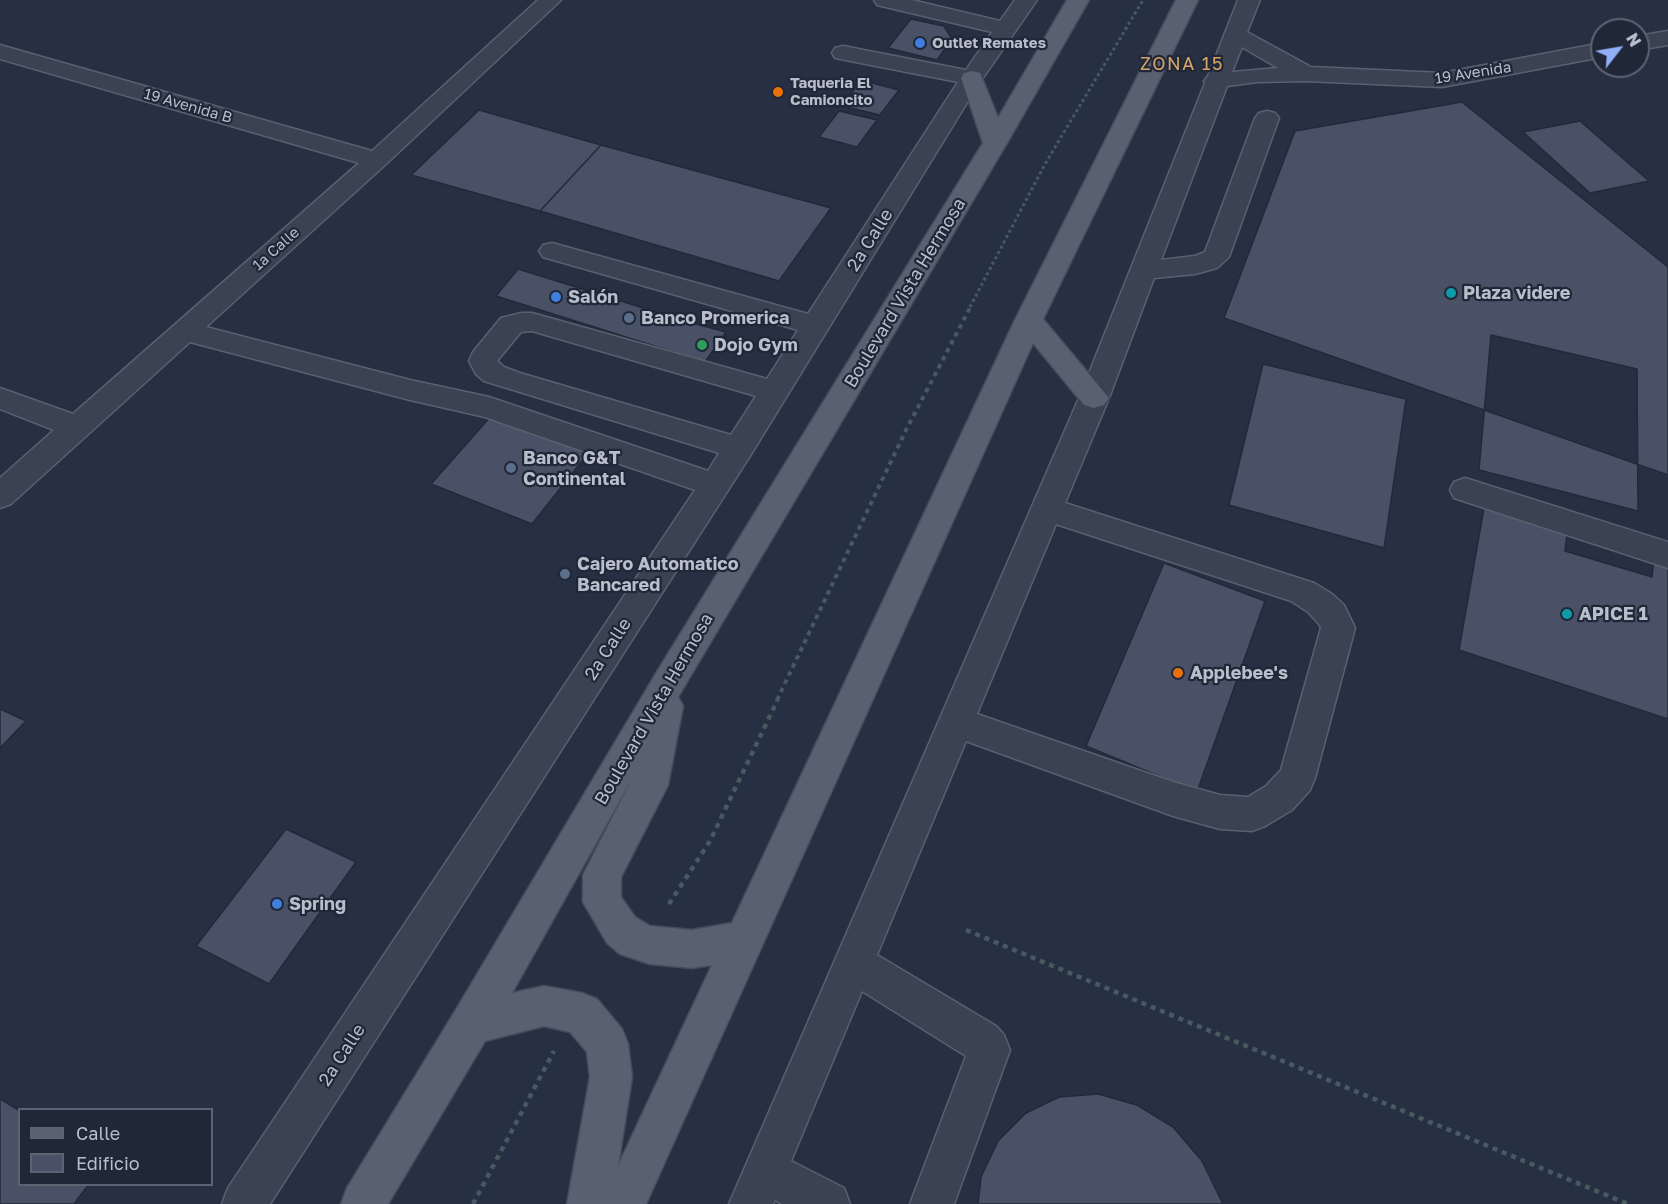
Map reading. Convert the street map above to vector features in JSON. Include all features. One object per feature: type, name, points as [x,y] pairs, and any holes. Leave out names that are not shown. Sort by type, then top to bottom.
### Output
[{"type":"main road","name":"Boulevard Vista Hermosa","points":[[361,1199],[472,1023],[670,680],[995,143],[1078,0]]},
{"type":"main road","points":[[623,1204],[1029,320],[1187,0]]},
{"type":"main road","points":[[972,78],[995,143]]},
{"type":"main road","points":[[1029,320],[1094,398]]},
{"type":"main road","points":[[670,680],[650,785],[602,875],[602,902],[621,930],[634,940],[692,949],[744,940]]},
{"type":"main road","points":[[472,1023],[544,1006],[582,1014],[607,1044],[611,1077],[589,1204]]},
{"type":"street","name":"1a Calle","points":[[0,496],[376,160],[550,0]]},
{"type":"street","points":[[885,0],[1005,29]]},
{"type":"street","name":"2a Calle","points":[[244,1204],[716,485],[972,78],[1026,0]]},
{"type":"street","points":[[828,1204],[758,1187],[1094,398],[1215,81],[1249,0]]},
{"type":"street","name":"19 Avenida","points":[[1234,34],[1306,74]]},
{"type":"street","points":[[1650,41],[1668,38]]},
{"type":"street","name":"19 Avenida B","points":[[0,52],[376,160]]},
{"type":"street","name":"19 Avenida","points":[[1215,81],[1258,75],[1306,74],[1442,80],[1590,52]]},
{"type":"street","points":[[843,53],[972,78]]},
{"type":"street","points":[[1143,270],[1195,265],[1208,262],[1216,257],[1267,118]]},
{"type":"street","points":[[552,251],[816,326]]},
{"type":"street","points":[[739,448],[510,380],[494,374],[483,361],[487,352],[511,326],[521,322],[532,322],[775,391]]},
{"type":"street","points":[[184,331],[410,390],[489,407],[716,485]]},
{"type":"street","points":[[0,398],[76,427]]},
{"type":"street","points":[[1466,490],[1668,555]]},
{"type":"street","points":[[956,722],[1173,799],[1220,812],[1252,814],[1280,798],[1297,777],[1338,628],[1332,615],[1320,603],[1302,592],[1047,509]]},
{"type":"street","points":[[854,964],[981,1041],[989,1050],[933,1204]]},
{"type":"path","points":[[642,942],[710,841],[907,428],[1045,164],[1143,0]]},
{"type":"path","points":[[966,930],[1628,1204]]},
{"type":"path","points":[[472,1204],[551,1055],[582,1014]]},
{"type":"building","name":"Outlet Remates","points":[[911,19],[944,26],[952,39],[937,60],[888,48]]},
{"type":"building","points":[[861,80],[899,90],[880,115],[842,106]]},
{"type":"building","name":"Plaza videre","points":[[1462,102],[1668,267],[1668,475],[1224,318],[1295,131]]},
{"type":"building","points":[[479,110],[601,145],[540,211],[411,175]]},
{"type":"building","points":[[839,111],[877,120],[857,147],[819,137]]},
{"type":"building","points":[[1580,121],[1649,181],[1590,193],[1523,132]]},
{"type":"building","points":[[601,145],[831,208],[779,281],[540,211]]},
{"type":"building","points":[[518,269],[726,332],[705,362],[496,296]]},
{"type":"building","points":[[1491,335],[1637,369],[1638,511],[1479,470]]},
{"type":"building","points":[[1263,364],[1406,399],[1384,548],[1229,505]]},
{"type":"building","name":"Banco G&T Continental","points":[[492,415],[590,451],[532,524],[431,484]]},
{"type":"building","name":"APICE 1","points":[[1485,502],[1568,527],[1565,551],[1652,577],[1654,558],[1668,563],[1668,719],[1459,650]]},
{"type":"building","name":"Applebee's","points":[[1164,563],[1265,601],[1197,792],[1086,746]]},
{"type":"building","points":[[0,709],[26,721],[0,748]]},
{"type":"building","name":"Spring","points":[[286,829],[356,862],[269,984],[196,946]]},
{"type":"building","points":[[1098,1094],[1137,1105],[1173,1127],[1202,1161],[1223,1204],[978,1204],[981,1177],[998,1141],[1026,1113],[1059,1097]]},
{"type":"building","points":[[0,1099],[18,1110],[18,1186],[88,1186],[74,1204],[0,1204]]},
{"type":"place","name":"Outlet Remates","points":[[920,43]]},
{"type":"place","name":"Taqueria El Camioncito","points":[[778,92]]},
{"type":"place","name":"Plaza videre","points":[[1451,293]]},
{"type":"place","name":"Salón","points":[[556,297]]},
{"type":"place","name":"Banco Promerica","points":[[629,318]]},
{"type":"place","name":"Dojo Gym","points":[[702,345]]},
{"type":"place","name":"Banco G&T Continental","points":[[511,468]]},
{"type":"place","name":"Cajero Automatico Bancared","points":[[565,574]]},
{"type":"place","name":"APICE 1","points":[[1567,614]]},
{"type":"place","name":"Applebee's","points":[[1178,673]]},
{"type":"place","name":"Spring","points":[[277,904]]},
{"type":"district","name":"ZONA 15","points":[[1182,64]]}]
